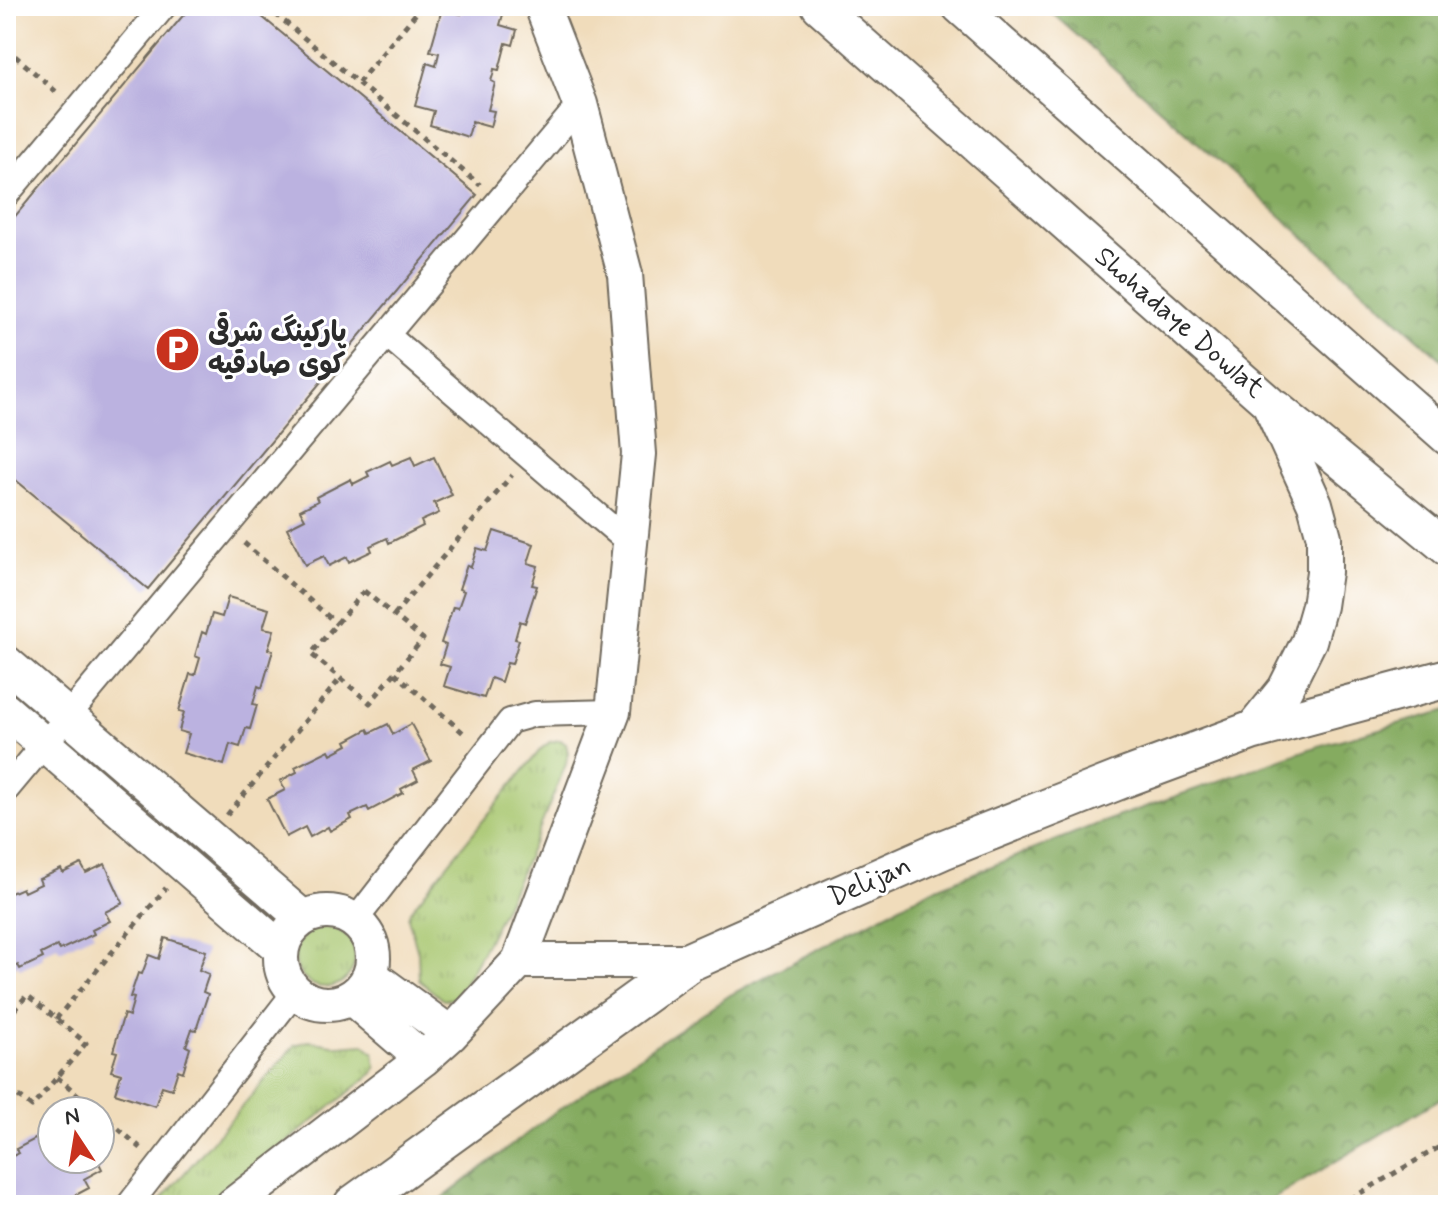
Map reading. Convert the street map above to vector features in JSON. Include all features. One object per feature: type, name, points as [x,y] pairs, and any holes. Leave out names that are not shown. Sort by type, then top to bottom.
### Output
[{"type":"main road","name":"Delijan","points":[[353,1205],[691,961],[942,850],[1251,731],[1448,678]]},
{"type":"street","points":[[6,195],[164,6]]},
{"type":"street","points":[[233,1205],[423,1059],[451,1034],[519,961],[613,712],[639,454],[625,274],[580,104],[542,6]]},
{"type":"street","name":"Shohadaye Dowlat","points":[[819,6],[1269,403],[1315,504],[1324,537],[1324,572],[1309,641],[1285,689],[1251,731]]},
{"type":"street","points":[[959,6],[1448,438]]},
{"type":"street","points":[[6,790],[580,104]]},
{"type":"street","points":[[387,335],[632,545]]},
{"type":"street","points":[[1269,403],[1448,549]]},
{"type":"street","points":[[6,663],[303,918]]},
{"type":"street","points":[[6,711],[281,949]]},
{"type":"street","points":[[355,921],[510,721],[535,714],[613,712]]},
{"type":"street","points":[[329,912],[343,914],[355,921],[372,945],[373,960],[361,986],[337,1003],[322,1005],[307,1001],[285,979],[281,965],[281,949],[293,927],[303,918],[329,912]]},
{"type":"street","points":[[519,961],[691,961]]},
{"type":"street","points":[[361,986],[451,1034]]},
{"type":"street","points":[[361,986],[423,1059]]},
{"type":"street","points":[[129,1205],[295,992]]},
{"type":"path","points":[[266,6],[499,201]]},
{"type":"path","points":[[358,83],[422,6]]},
{"type":"path","points":[[6,48],[77,110]]},
{"type":"path","points":[[394,615],[528,456]]},
{"type":"path","points":[[226,527],[337,624]]},
{"type":"path","points":[[364,591],[394,615],[423,639],[370,703],[311,654],[364,591]]},
{"type":"path","points":[[395,673],[486,752]]},
{"type":"path","points":[[208,837],[340,679]]},
{"type":"path","points":[[56,1019],[184,866]]},
{"type":"path","points":[[6,1020],[27,995],[86,1043],[32,1107],[6,1086]]},
{"type":"path","points":[[57,1077],[79,1095]]},
{"type":"path","points":[[116,1127],[160,1165]]},
{"type":"path","points":[[1340,1205],[1448,1142]]},
{"type":"green space","points":[[1044,6],[1448,6],[1448,365]]},
{"type":"green space","points":[[1448,710],[1448,1094],[1263,1205],[434,1205],[551,1115],[730,995],[927,892],[1097,824],[1318,746]]},
{"type":"green space","points":[[560,740],[566,744],[566,764],[516,882],[458,994],[455,998],[443,1000],[419,980],[418,952],[408,918],[410,911],[541,749],[550,742]]},
{"type":"green space","points":[[325,927],[336,929],[346,936],[353,946],[353,968],[346,978],[336,985],[325,987],[314,985],[304,978],[297,968],[295,957],[297,946],[304,936],[314,929]]},
{"type":"green space","points":[[309,1041],[338,1046],[364,1044],[374,1053],[376,1067],[373,1073],[208,1205],[157,1205],[295,1045]]},
{"type":"building","name":"پارکینگ شرقی کوی صادقیه","points":[[191,6],[249,6],[477,195],[148,589],[6,472],[6,227]]},
{"type":"building","points":[[464,6],[487,6],[504,11],[500,25],[517,30],[513,45],[506,43],[499,70],[494,69],[491,81],[495,83],[488,110],[494,111],[490,127],[472,122],[468,137],[430,125],[434,111],[415,106],[427,63],[436,66],[439,53],[430,51],[442,9],[461,14]]},
{"type":"building","points":[[411,457],[415,466],[434,457],[452,495],[434,503],[439,513],[421,521],[423,526],[389,543],[387,538],[370,546],[372,551],[349,562],[347,557],[329,566],[324,556],[305,565],[287,528],[305,519],[300,510],[318,501],[316,497],[351,479],[353,484],[369,476],[367,472],[390,461],[392,465]]},
{"type":"building","points":[[494,531],[534,544],[528,563],[538,566],[532,585],[537,586],[525,623],[520,621],[515,639],[519,640],[512,664],[507,663],[501,682],[491,678],[484,698],[444,686],[450,667],[440,664],[446,645],[441,643],[453,607],[458,608],[464,591],[459,589],[467,565],[471,567],[477,548],[487,551]]},
{"type":"building","points":[[228,597],[269,609],[263,628],[274,630],[268,649],[273,650],[262,688],[258,686],[253,704],[257,705],[250,729],[246,728],[240,747],[230,744],[224,765],[183,753],[189,734],[179,731],[184,712],[179,711],[190,674],[195,675],[200,658],[195,656],[202,632],[206,634],[212,614],[222,617]]},
{"type":"building","points":[[388,724],[393,734],[411,724],[431,761],[413,770],[418,780],[401,789],[403,793],[369,811],[367,807],[350,815],[352,819],[330,831],[328,827],[310,837],[305,827],[286,837],[267,799],[285,790],[280,781],[297,772],[295,767],[329,750],[331,754],[368,729],[370,733]]},
{"type":"building","points":[[81,864],[86,873],[105,864],[123,903],[105,912],[110,921],[92,930],[94,934],[60,950],[57,946],[41,954],[43,958],[20,969],[18,965],[6,971],[6,895],[22,888],[24,892],[41,884],[39,879],[61,869],[63,873]]},
{"type":"building","points":[[165,938],[206,951],[199,970],[209,974],[203,992],[208,994],[196,1030],[192,1029],[186,1046],[190,1048],[183,1072],[178,1070],[172,1089],[162,1086],[155,1106],[115,1093],[121,1074],[111,1071],[117,1052],[113,1051],[124,1014],[129,1016],[134,998],[130,997],[138,973],[142,974],[149,955],[159,959]]},
{"type":"building","points":[[36,1139],[36,1175],[91,1175],[84,1179],[89,1188],[72,1197],[74,1201],[67,1205],[6,1205],[6,1159],[19,1153],[16,1149]]},
{"type":"place","name":"پارکینگ شرقی کوی صادقیه","points":[[177,349]]}]
